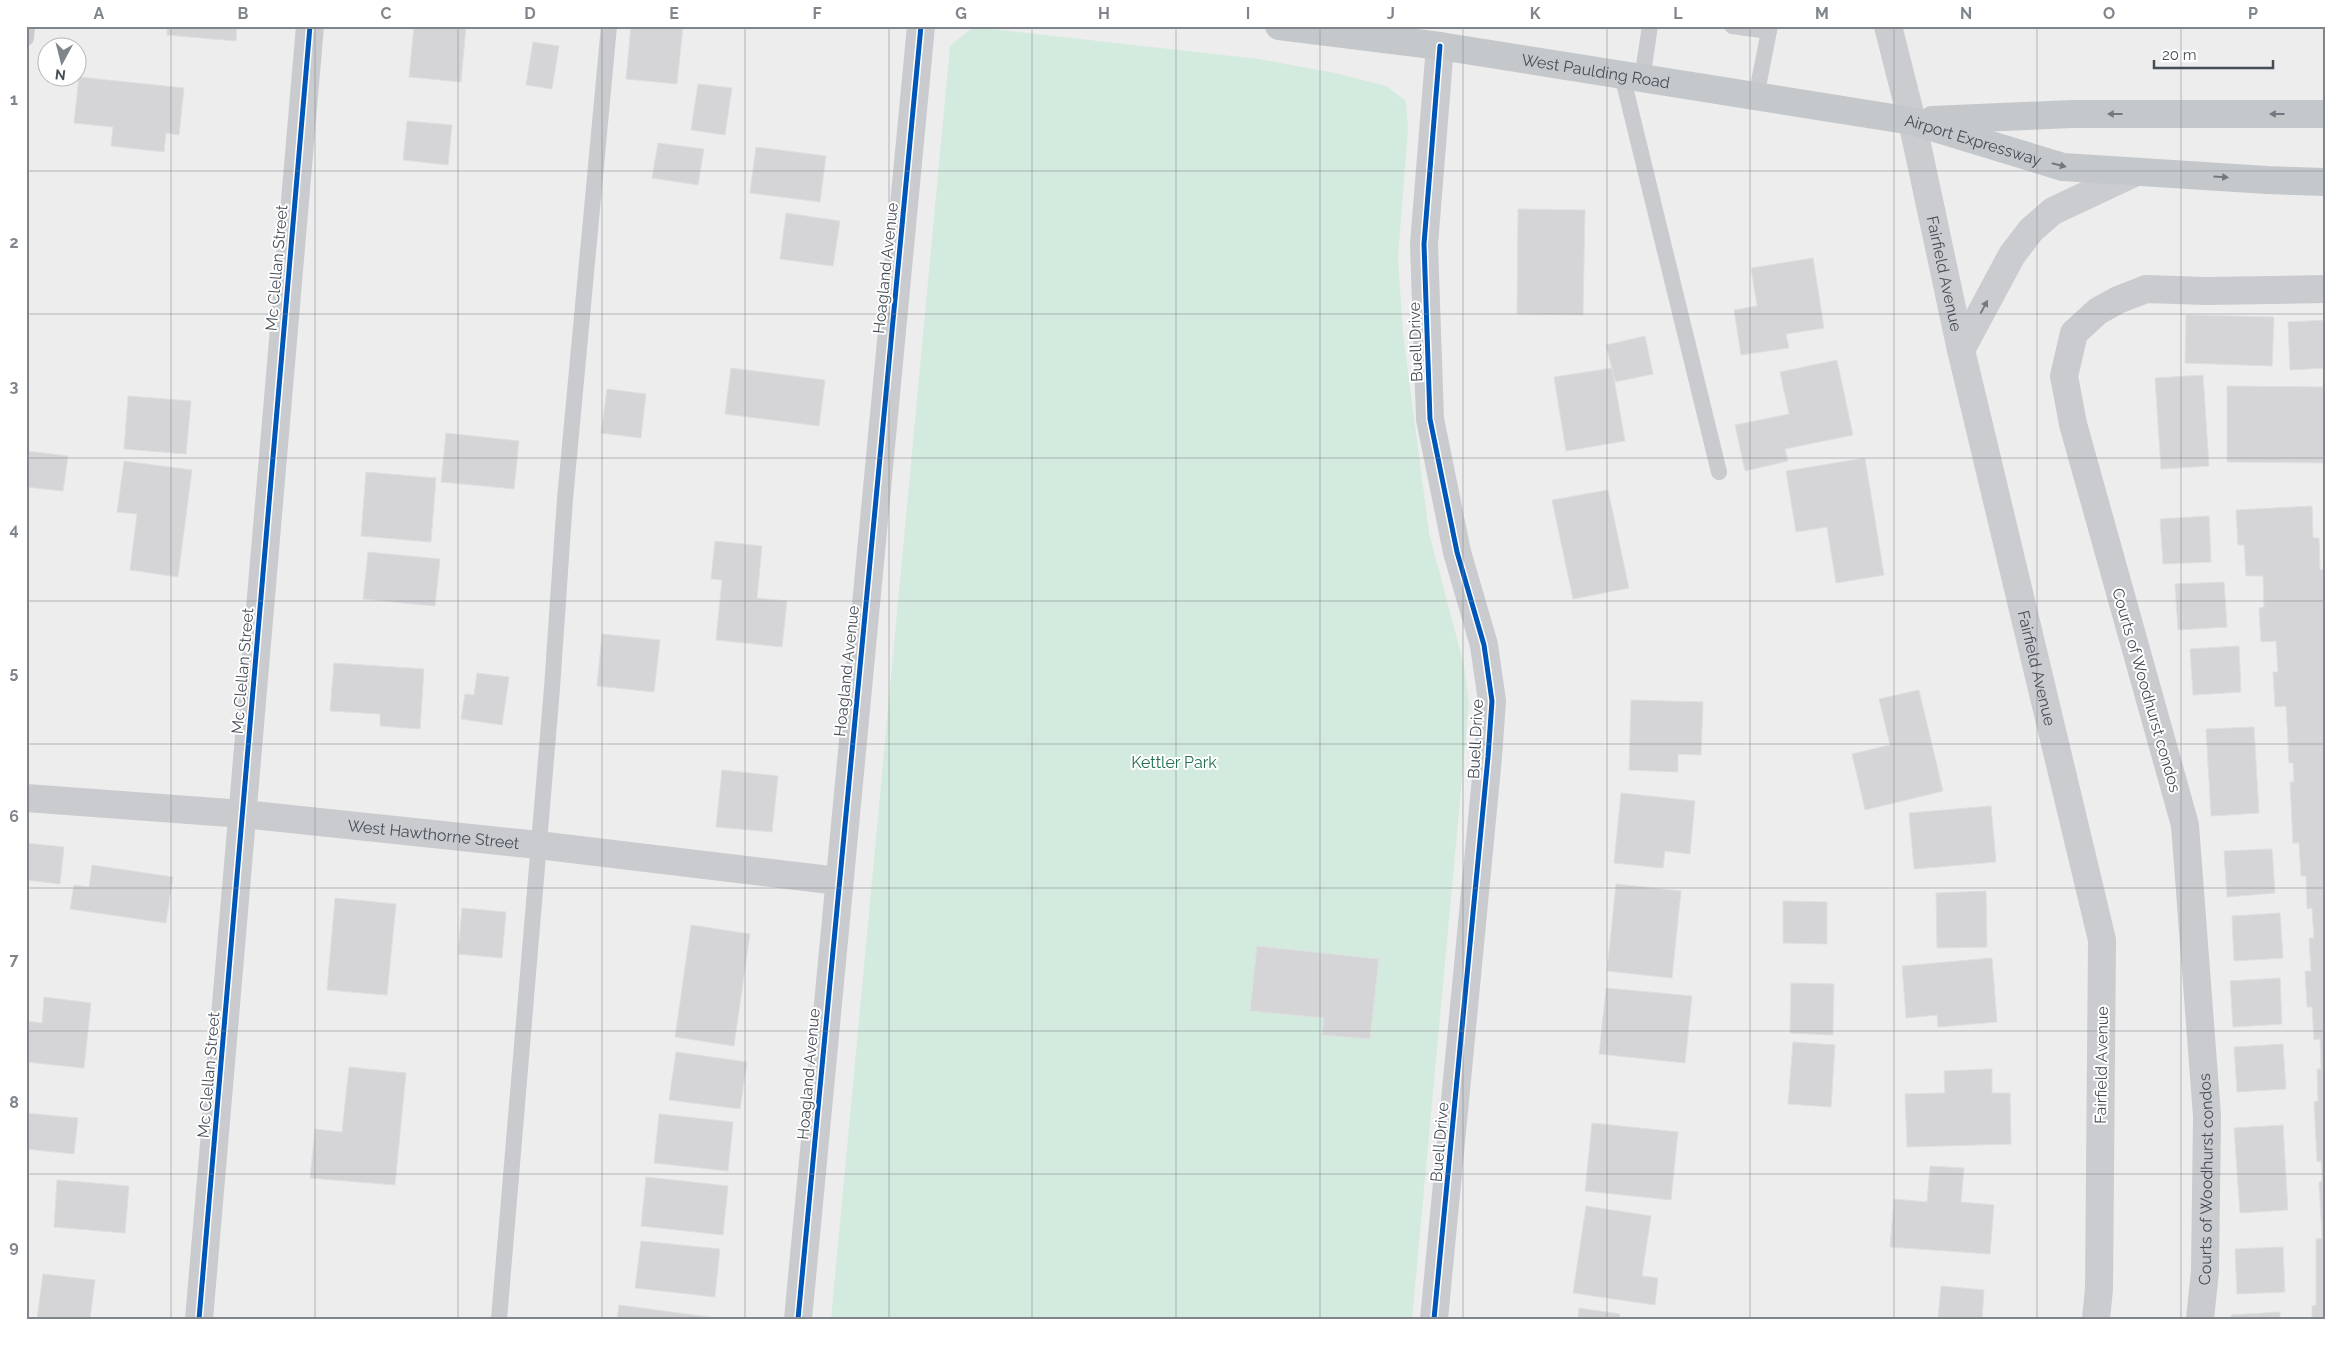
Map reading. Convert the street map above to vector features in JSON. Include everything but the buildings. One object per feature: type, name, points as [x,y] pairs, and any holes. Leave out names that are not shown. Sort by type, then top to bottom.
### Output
[{"type":"main road","name":"West Paulding Road","points":[[1279,26],[1440,46],[1912,121]]},
{"type":"main road","name":"Fairfield Avenue","points":[[1888,26],[1912,121],[1960,350],[2102,940],[2098,1289],[2096,1319]]},
{"type":"main road","name":"Airport Expressway","points":[[1912,121],[2072,114],[2326,114]]},
{"type":"main road","name":"Airport Expressway","points":[[1912,121],[2063,167],[2326,182]]},
{"type":"main road","points":[[1960,350],[2012,255],[2031,230],[2053,211],[2136,172]]},
{"type":"street","name":"Mc Clellan Street","points":[[199,1319],[310,26]]},
{"type":"street","name":"Hoagland Avenue","points":[[798,1319],[838,881],[921,26]]},
{"type":"street","name":"Buell Drive","points":[[1434,1319],[1492,701],[1484,645],[1457,552],[1430,419],[1424,244],[1440,46]]},
{"type":"street","name":"Courts of Woodhurst condos","points":[[2200,1319],[2205,1271],[2207,1116],[2184,825],[2073,424],[2064,376],[2074,333],[2098,311],[2118,300],[2146,289],[2206,291],[2326,290]]},
{"type":"street","name":"West Hawthorne Street","points":[[26,798],[243,814],[538,845],[838,881]]},
{"type":"lane","points":[[26,38],[27,26]]},
{"type":"lane","points":[[499,1319],[552,688],[565,499],[609,26]]},
{"type":"lane","points":[[1650,26],[1632,77],[1719,472]]},
{"type":"lane","points":[[1732,26],[1770,28],[1756,97]]},
{"type":"green space","name":"Kettler Park","points":[[973,27],[1259,59],[1335,73],[1386,86],[1406,101],[1408,129],[1398,257],[1403,333],[1429,533],[1464,665],[1469,704],[1412,1319],[831,1319],[950,46]]},
{"type":"cycle path","points":[[199,1319],[310,26]]},
{"type":"cycle path","points":[[798,1319],[921,26]]},
{"type":"cycle path","points":[[1434,1319],[1492,701],[1484,645],[1457,552],[1430,419],[1424,244],[1440,46]]}]
